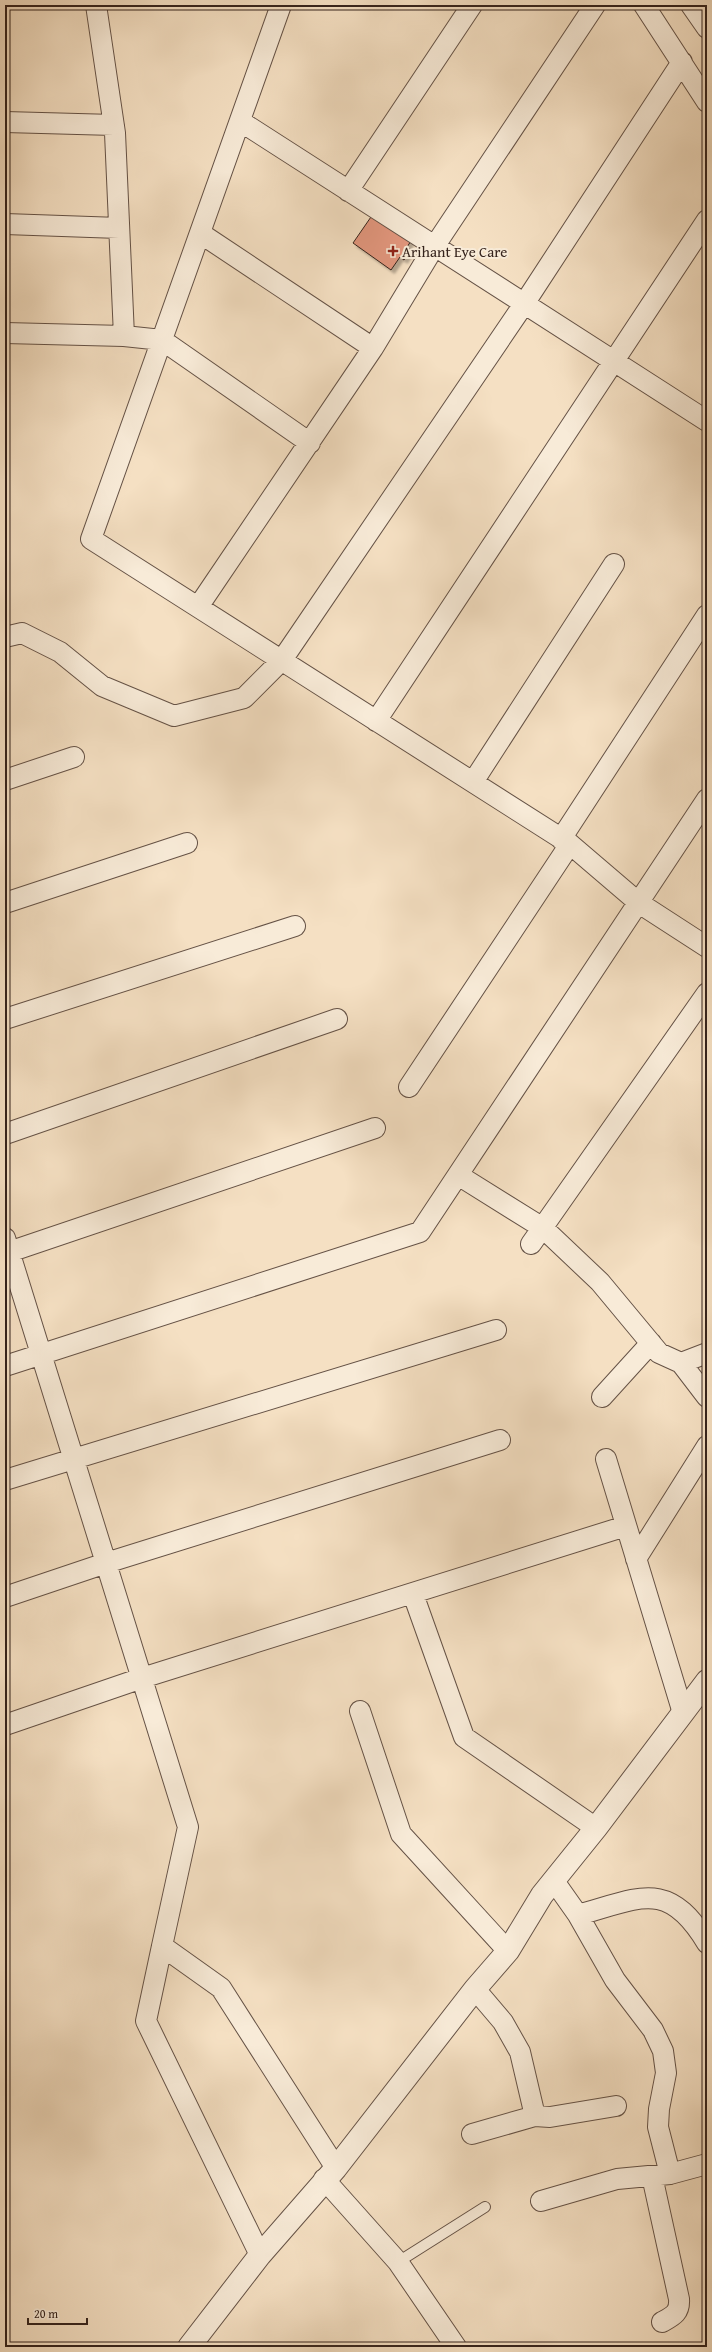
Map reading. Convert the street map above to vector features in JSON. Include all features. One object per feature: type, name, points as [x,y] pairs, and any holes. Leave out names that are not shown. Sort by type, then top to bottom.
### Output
[{"type":"street","points":[[96,5],[114,125],[124,336]]},
{"type":"street","points":[[281,5],[92,539],[566,841],[639,903],[707,947]]},
{"type":"street","points":[[348,191],[472,5]]},
{"type":"street","points":[[198,607],[373,348],[434,247],[595,5]]},
{"type":"street","points":[[644,5],[707,102]]},
{"type":"street","points":[[691,5],[707,28]]},
{"type":"street","points":[[5,637],[22,633],[60,652],[102,686],[174,716],[244,698],[282,660],[524,304],[682,62]]},
{"type":"street","points":[[240,121],[707,421]]},
{"type":"street","points":[[5,122],[114,125]]},
{"type":"street","points":[[376,721],[615,362],[707,220]]},
{"type":"street","points":[[5,224],[119,228]]},
{"type":"street","points":[[200,233],[373,348]]},
{"type":"street","points":[[5,333],[124,336],[162,340],[310,443]]},
{"type":"street","points":[[473,782],[614,564]]},
{"type":"street","points":[[409,1087],[566,841],[707,615]]},
{"type":"street","points":[[5,780],[74,757]]},
{"type":"street","points":[[5,1366],[420,1232],[707,800]]},
{"type":"street","points":[[5,903],[187,843]]},
{"type":"street","points":[[5,1019],[296,926]]},
{"type":"street","points":[[532,1244],[707,993]]},
{"type":"street","points":[[5,1134],[337,1019]]},
{"type":"street","points":[[260,2255],[146,2021],[188,1827],[7,1245],[374,1128]]},
{"type":"street","points":[[458,1175],[543,1228],[600,1282],[659,1353],[681,1363],[707,1397]]},
{"type":"street","points":[[5,1480],[74,1457],[496,1330]]},
{"type":"street","points":[[602,1397],[651,1343]]},
{"type":"street","points":[[681,1363],[707,1353]]},
{"type":"street","points":[[5,1597],[106,1563],[500,1440]]},
{"type":"street","points":[[636,1559],[707,1446]]},
{"type":"street","points":[[606,1458],[683,1713]]},
{"type":"street","points":[[5,1725],[142,1678],[626,1526]]},
{"type":"street","points":[[413,1594],[464,1737],[596,1828]]},
{"type":"street","points":[[189,2347],[260,2255],[330,2174],[475,1990],[508,1951],[554,1881],[596,1828],[707,1680]]},
{"type":"street","points":[[360,1711],[401,1834],[508,1951]]},
{"type":"street","points":[[554,1881],[578,1915],[615,1980],[653,2030],[663,2051],[666,2073],[659,2109],[658,2127],[661,2175],[680,2308],[677,2314],[662,2322]]},
{"type":"street","points":[[578,1915],[635,1899],[653,1897],[676,1905],[692,1920],[707,1943]]},
{"type":"street","points":[[162,1946],[221,1988],[330,2174],[398,2262],[456,2347]]},
{"type":"street","points":[[475,1990],[503,2022],[520,2052],[535,2116]]},
{"type":"street","points":[[472,2134],[535,2116],[550,2117],[616,2106]]},
{"type":"street","points":[[541,2201],[617,2179],[661,2175],[707,2164]]},
{"type":"lane","points":[[398,2262],[485,2207]]},
{"type":"building","points":[[373,214],[411,241],[407,247],[411,250],[404,260],[400,257],[391,270],[353,243]]},
{"type":"place","name":"Arihant Eye Care","points":[[393,251]]}]
